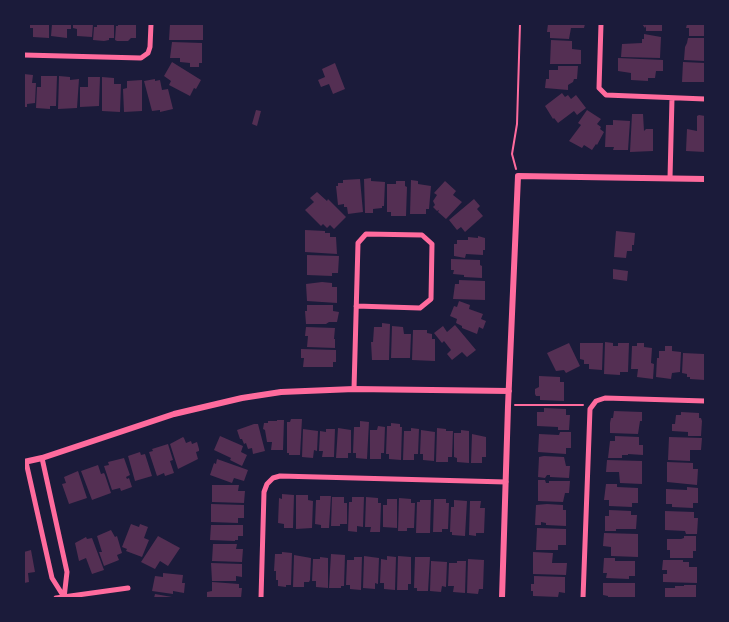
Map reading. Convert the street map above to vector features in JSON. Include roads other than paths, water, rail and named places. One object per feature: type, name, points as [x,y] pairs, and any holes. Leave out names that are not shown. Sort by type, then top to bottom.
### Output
[{"type":"street","points":[[24,56],[141,58],[148,53],[150,47],[151,24]]},
{"type":"street","points":[[602,24],[600,88],[606,96],[705,99]]},
{"type":"street","points":[[670,178],[672,98]]},
{"type":"street","points":[[502,598],[518,176],[705,180]]},
{"type":"street","points":[[354,388],[356,306],[358,243],[366,234],[422,235],[432,244],[431,298],[420,308],[356,306]]},
{"type":"street","points":[[64,598],[52,578],[25,462],[174,414],[242,398],[281,392],[354,388],[509,392]]},
{"type":"street","points":[[583,598],[590,409],[596,401],[605,398],[705,401]]},
{"type":"street","points":[[42,458],[67,572],[64,598]]},
{"type":"street","points":[[261,598],[264,492],[267,484],[273,478],[280,476],[506,482]]},
{"type":"street","points":[[56,598],[128,588]]}]
